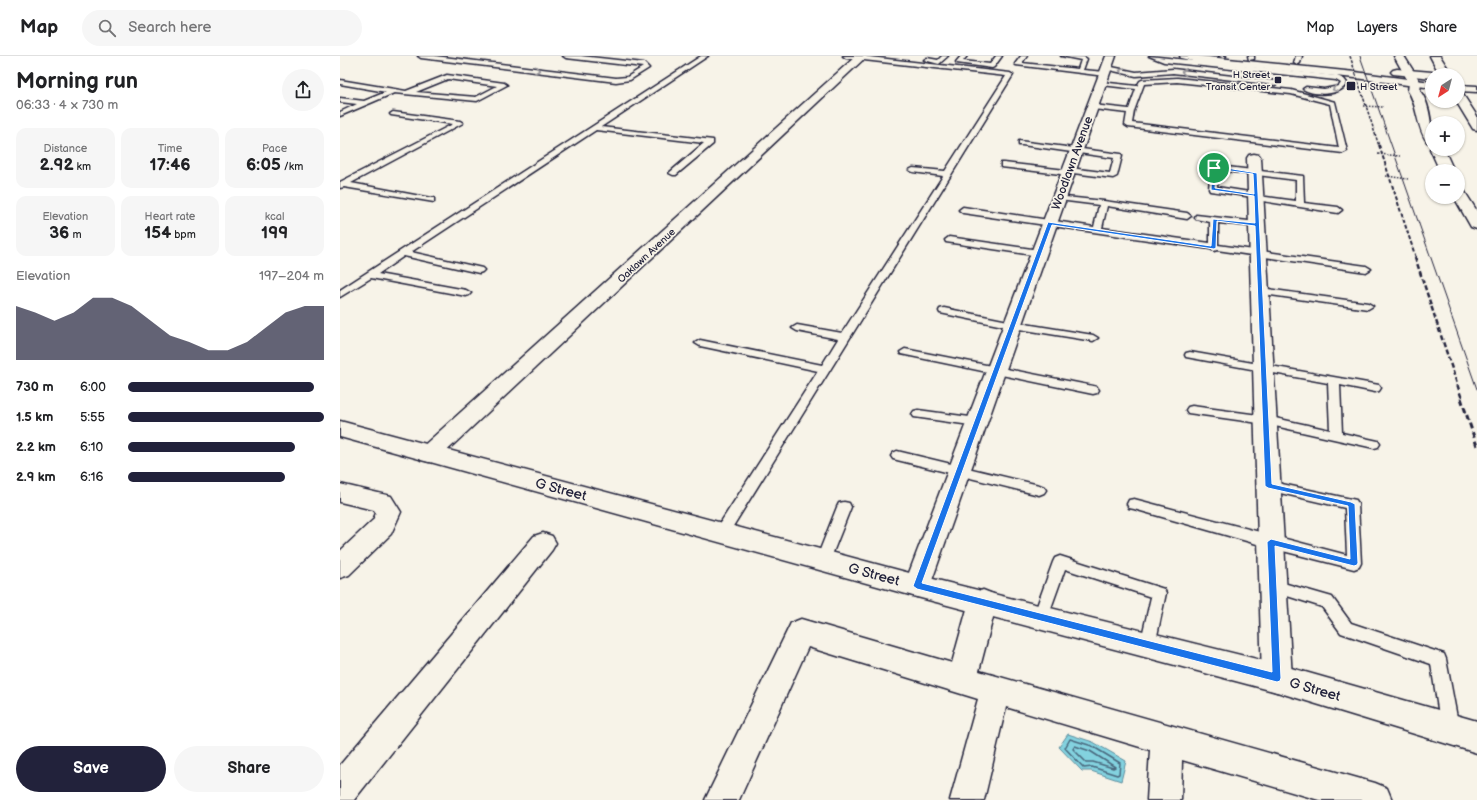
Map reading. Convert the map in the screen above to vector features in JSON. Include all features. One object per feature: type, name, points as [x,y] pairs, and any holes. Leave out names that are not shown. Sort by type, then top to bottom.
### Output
[{"type":"main road","points":[[1185,56],[1197,59],[1355,75],[1414,80],[1425,77]]},
{"type":"main road","points":[[1219,56],[1298,60],[1425,83]]},
{"type":"main road","points":[[1399,56],[1414,80],[1414,91],[1418,96],[1425,124]]},
{"type":"main road","points":[[1435,56],[1442,68]]},
{"type":"main road","name":"Oaklawn Avenue","points":[[429,454],[856,57]]},
{"type":"main road","name":"Woodlawn Avenue","points":[[917,586],[1106,70]]},
{"type":"main road","points":[[1465,78],[1477,79]]},
{"type":"main road","points":[[1465,89],[1477,90]]},
{"type":"main road","points":[[1465,106],[1477,126]]},
{"type":"main road","points":[[1255,168],[1277,678]]},
{"type":"main road","points":[[1465,204],[1477,224]]},
{"type":"main road","name":"G Street","points":[[340,429],[917,586],[1277,678],[1477,737]]},
{"type":"main road","points":[[340,493],[382,503],[389,512],[382,527],[340,566]]},
{"type":"main road","points":[[340,791],[543,543]]},
{"type":"main road","points":[[962,681],[983,602]]},
{"type":"main road","points":[[722,800],[801,632],[962,681],[1168,739],[1375,800]]},
{"type":"main road","points":[[967,800],[995,690]]},
{"type":"main road","points":[[1164,800],[1168,739]]},
{"type":"lane","points":[[421,56],[616,80],[628,79],[646,68],[644,65],[566,56]]},
{"type":"lane","points":[[340,294],[704,56]]},
{"type":"lane","points":[[888,56],[940,62],[945,56]]},
{"type":"lane","points":[[964,56],[959,62],[992,66],[999,56]]},
{"type":"lane","points":[[972,56],[968,61],[989,63],[994,56]]},
{"type":"lane","points":[[1024,56],[1018,64],[1080,71],[1106,70],[1136,74],[1173,71],[1257,80],[1325,92],[1342,87],[1344,83],[1342,80],[1337,78],[1178,62],[1152,56]]},
{"type":"lane","points":[[1064,56],[1084,59],[1080,71]]},
{"type":"lane","points":[[722,532],[1010,75],[856,57]]},
{"type":"lane","points":[[1106,70],[1140,88]]},
{"type":"lane","points":[[340,82],[407,93],[477,99],[504,85],[447,77],[407,93]]},
{"type":"lane","points":[[1177,80],[1291,92],[1333,103],[1343,151],[1128,124],[1131,111],[1142,82],[1177,80]]},
{"type":"lane","points":[[340,114],[393,91]]},
{"type":"lane","points":[[341,101],[364,103]]},
{"type":"lane","points":[[1093,107],[1131,111]]},
{"type":"lane","points":[[341,184],[460,123],[393,114]]},
{"type":"lane","points":[[595,128],[710,142],[673,173]]},
{"type":"lane","points":[[1004,165],[1112,176],[1118,156],[1022,143]]},
{"type":"lane","points":[[1300,204],[1300,178],[1255,168],[1214,168],[1213,189],[1300,204],[1338,210]]},
{"type":"lane","points":[[913,170],[948,174]]},
{"type":"lane","points":[[341,184],[431,200]]},
{"type":"lane","points":[[1059,198],[1104,203],[1187,216]]},
{"type":"lane","points":[[1097,230],[1104,203]]},
{"type":"lane","points":[[963,210],[1214,248],[1366,269]]},
{"type":"lane","points":[[1199,217],[1257,225]]},
{"type":"lane","points":[[1214,220],[1214,248]]},
{"type":"lane","points":[[949,240],[1039,253]]},
{"type":"lane","points":[[403,253],[479,270]]},
{"type":"lane","points":[[370,275],[466,293]]},
{"type":"lane","points":[[1260,291],[1368,306]]},
{"type":"lane","points":[[944,311],[1013,325],[1093,338]]},
{"type":"lane","points":[[797,328],[845,337]]},
{"type":"lane","points":[[700,343],[825,369]]},
{"type":"lane","points":[[905,352],[996,369],[1093,390]]},
{"type":"lane","points":[[1190,355],[1374,388]]},
{"type":"lane","points":[[1334,381],[1336,435]]},
{"type":"lane","points":[[1192,410],[1266,420],[1374,444]]},
{"type":"lane","points":[[918,414],[977,422]]},
{"type":"lane","points":[[896,456],[1039,490]]},
{"type":"lane","points":[[1134,504],[1271,542],[1354,563],[1351,504],[1268,486]]},
{"type":"lane","points":[[823,560],[844,507]]},
{"type":"lane","points":[[1041,617],[1060,562],[1159,593],[1148,645]]},
{"type":"lane","points":[[1273,586],[1327,602],[1346,628],[1438,659],[1450,729]]},
{"type":"path","points":[[1363,106],[1383,107]]},
{"type":"path","points":[[1378,154],[1400,156]]},
{"type":"path","points":[[1386,176],[1408,179]]},
{"type":"water","points":[[1068,734],[1093,742],[1126,761],[1121,781],[1091,771],[1082,771],[1059,747]]},
{"type":"tram line","points":[[1360,56],[1477,389]]},
{"type":"railway","points":[[1350,56],[1379,146]]},
{"type":"railway","points":[[1379,145],[1416,258]]},
{"type":"railway","points":[[1415,257],[1462,399]]},
{"type":"railway","points":[[1461,398],[1477,446]]},
{"type":"place","name":"H Street Transit Center","points":[[1278,80]]},
{"type":"place","name":"H Street","points":[[1351,86]]},
{"type":"route","points":[[1214,168],[1213,189],[1256,195],[1268,486],[1351,504],[1354,563],[1271,542],[1277,678],[917,586],[1050,223],[1214,248],[1214,220],[1257,225],[1256,195],[1255,173],[1214,168]]}]
